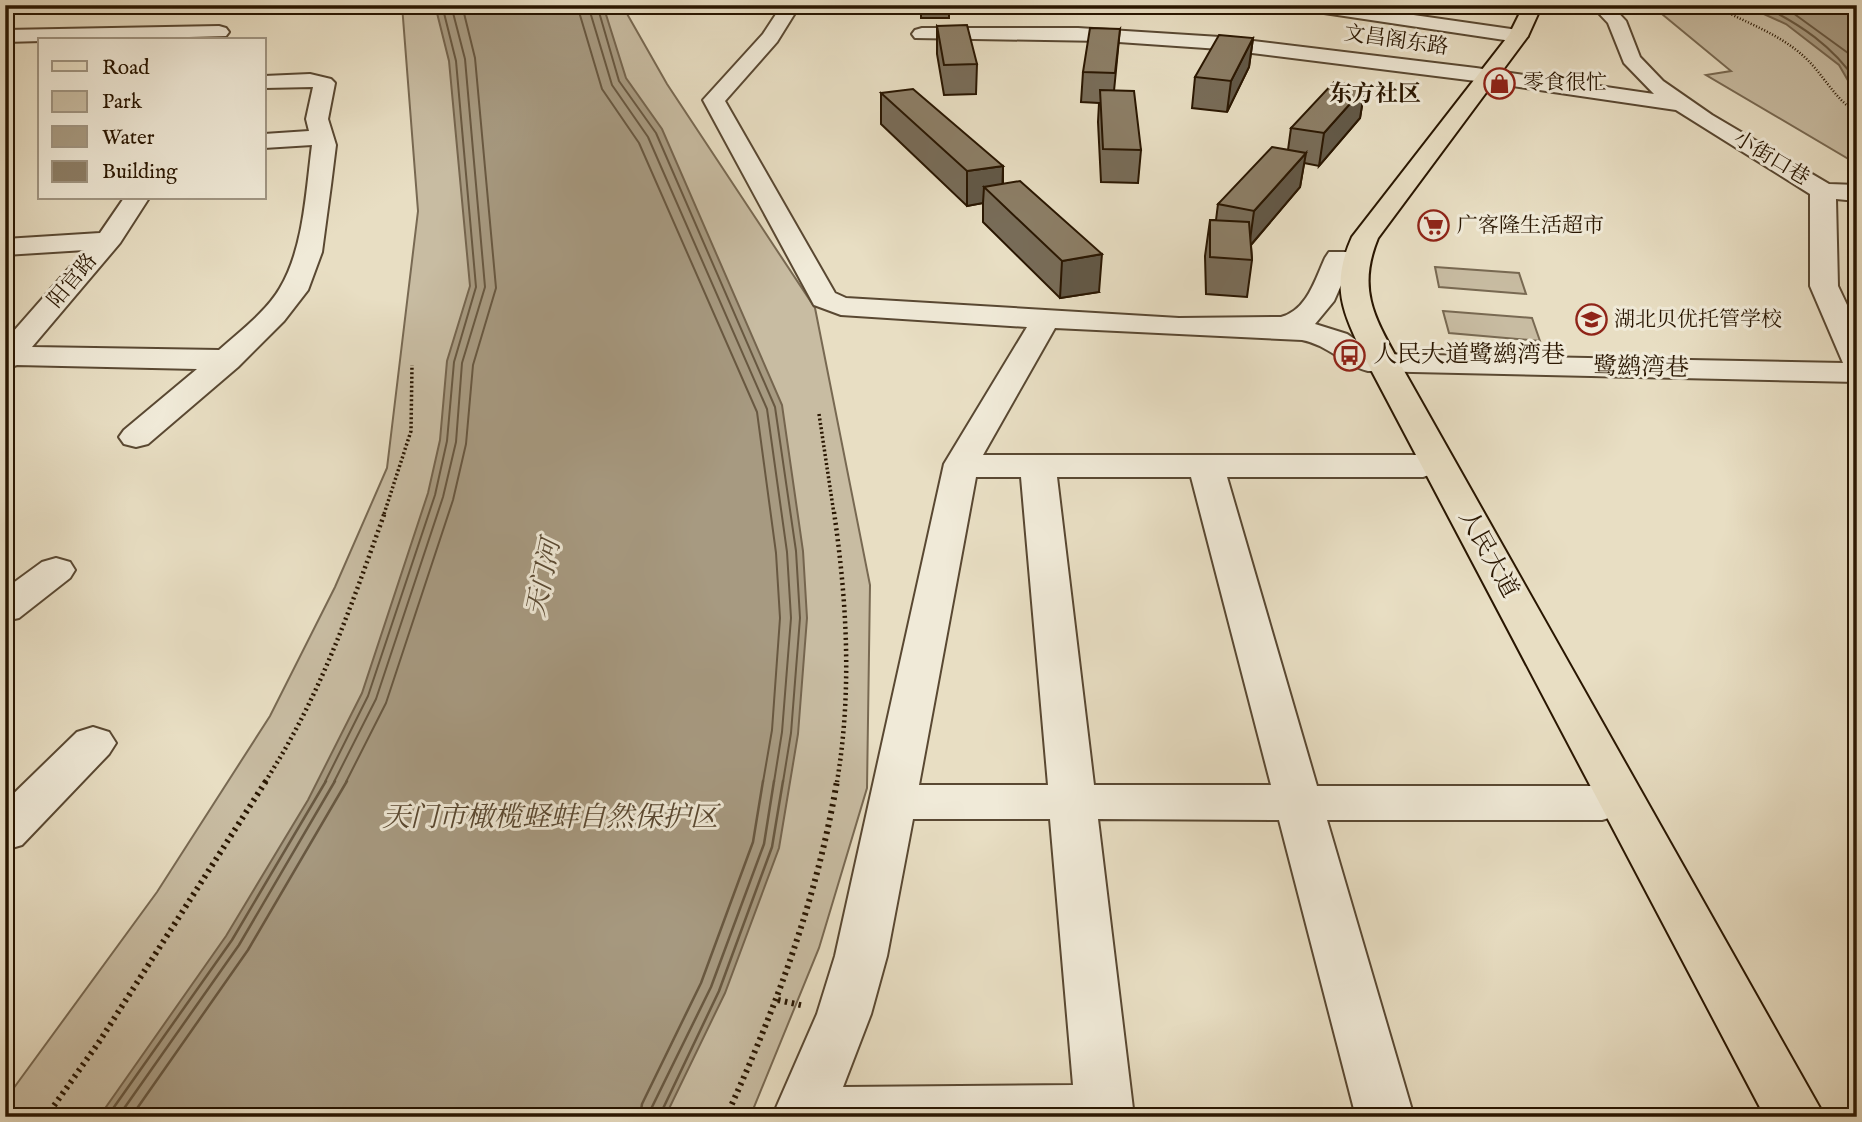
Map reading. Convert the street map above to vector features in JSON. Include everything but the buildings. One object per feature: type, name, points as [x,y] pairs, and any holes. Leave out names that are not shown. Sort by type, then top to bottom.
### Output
[{"type":"main road","name":"人民大道","points":[[1520,20],[1365,237],[1353,260],[1350,283],[1375,362],[1423,466],[1768,1117]]},
{"type":"main road","name":"人民大道","points":[[1481,76],[1351,234],[1339,258],[1336,282],[1341,306],[1375,362],[1796,1117]]},
{"type":"street","points":[[791,5],[770,38],[714,100],[824,299],[841,306],[1046,319],[1313,331],[1345,344],[1375,362]]},
{"type":"street","points":[[1304,5],[1520,20]]},
{"type":"street","name":"小街口巷","points":[[1600,5],[1617,20],[1631,59],[1638,68],[1681,104],[1823,191],[1824,286],[1857,361]]},
{"type":"street","points":[[60,36],[89,13]]},
{"type":"street","points":[[1121,15],[1128,36]]},
{"type":"street","points":[[5,36],[220,29]]},
{"type":"street","name":"文昌阁东路","points":[[922,34],[1128,36],[1330,55],[1681,104]]},
{"type":"street","points":[[136,437],[227,360],[274,315],[295,290],[308,252],[319,185],[322,137],[317,119],[324,83],[310,80],[266,82]]},
{"type":"street","points":[[266,141],[322,137]]},
{"type":"street","points":[[1823,191],[1857,193]]},
{"type":"street","name":"阳官路","points":[[8,358],[107,241],[135,200]]},
{"type":"street","points":[[5,247],[107,241]]},
{"type":"street","points":[[1267,329],[1298,322],[1308,316],[1339,258]]},
{"type":"street","points":[[1038,465],[1105,1114],[802,1115],[844,1014],[861,956],[961,466],[968,447],[1046,319]]},
{"type":"street","points":[[8,358],[227,360]]},
{"type":"street","name":"鹭鹚湾巷","points":[[1375,362],[1857,373]]},
{"type":"street","points":[[961,466],[1423,466]]},
{"type":"street","points":[[1206,466],[1385,1117]]},
{"type":"street","points":[[5,609],[56,570]]},
{"type":"street","points":[[5,832],[93,743]]},
{"type":"street","points":[[893,802],[1602,803]]},
{"type":"path","points":[[1713,5],[1800,53],[1827,79],[1842,105],[1857,113]]},
{"type":"path","points":[[46,1117],[99,1042],[209,874],[296,736],[317,695],[407,449],[411,432],[412,365]]},
{"type":"path","points":[[726,1117],[760,1046],[791,965],[822,856],[837,782],[845,705],[847,636],[819,414]]},
{"type":"green space","name":"天门市橄榄蛏蚌自然保护区","points":[[402,5],[622,5],[667,84],[815,308],[870,585],[867,788],[819,948],[750,1117],[5,1117],[5,1100],[157,892],[270,716],[335,587],[387,468],[418,211]]},
{"type":"green space","points":[[1651,5],[1857,5],[1857,164],[1706,75],[1731,71]]},
{"type":"green space","points":[[1435,267],[1519,273],[1526,294],[1439,287]]},
{"type":"green space","points":[[1443,311],[1532,318],[1540,341],[1449,333]]},
{"type":"water","name":"天门市橄榄蛏蚌自然保护区","points":[[435,5],[603,5],[626,78],[662,129],[782,405],[803,551],[807,618],[798,734],[779,848],[725,993],[665,1117],[99,1117],[226,936],[308,800],[362,693],[428,493],[440,440],[447,361],[470,286],[449,61]]},
{"type":"water","points":[[1744,5],[1857,5],[1857,96],[1839,65],[1786,24]]},
{"type":"place","name":"零食很忙","points":[[1500,83]]},
{"type":"place","name":"广客隆生活超市","points":[[1434,226]]},
{"type":"place","name":"湖北贝优托管学校","points":[[1591,320]]},
{"type":"place","name":"人民大道鹭鹚湾巷","points":[[1350,355]]},
{"type":"district","name":"东方社区","points":[[1375,94]]},
{"type":"water label","name":"天门河","points":[[544,578]]}]
